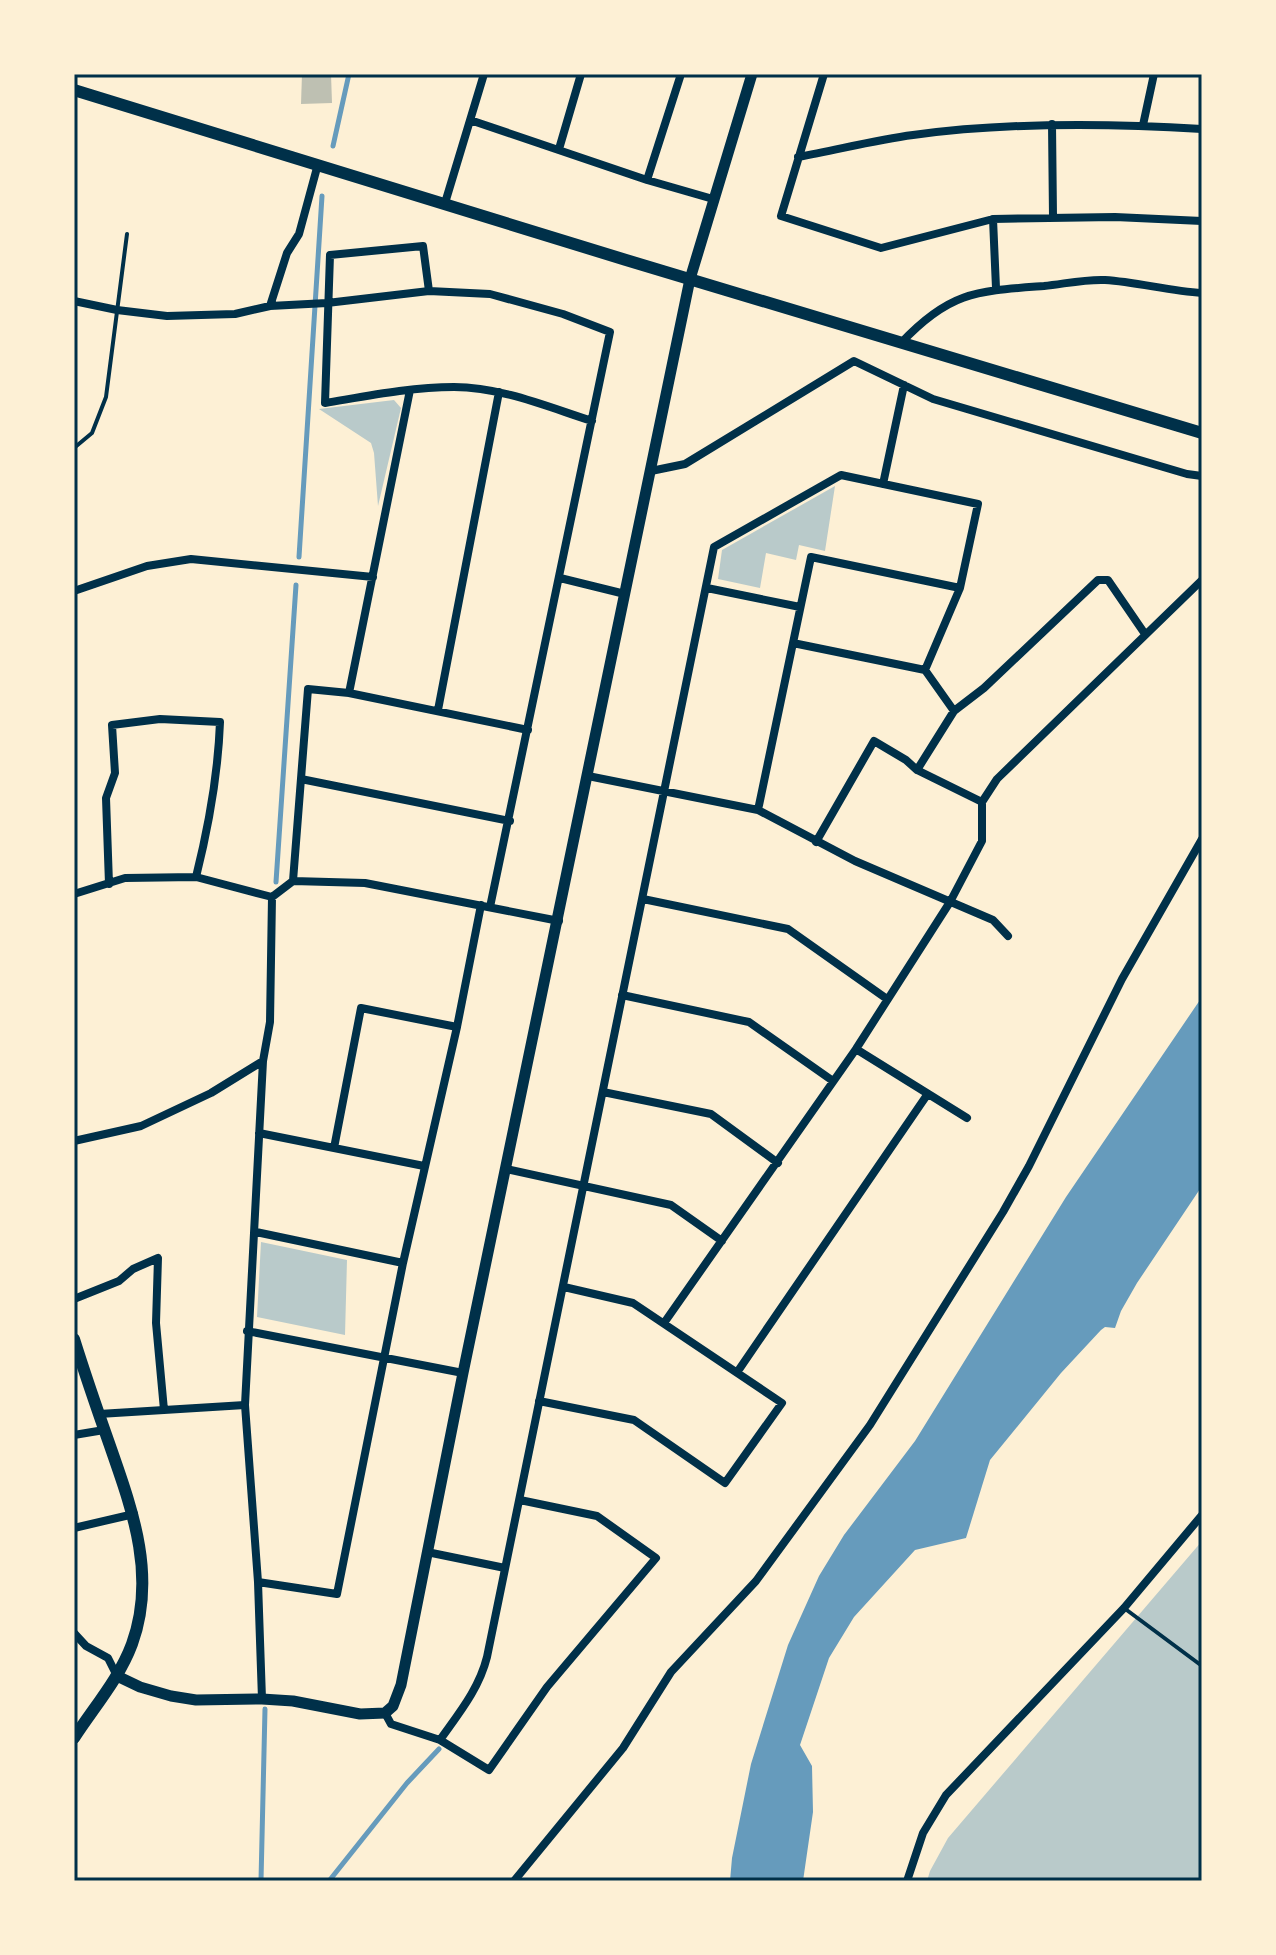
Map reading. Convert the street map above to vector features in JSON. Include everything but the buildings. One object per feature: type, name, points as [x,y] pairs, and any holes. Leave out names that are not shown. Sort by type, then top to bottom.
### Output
[{"type":"main road","points":[[74,90],[1202,433]]},
{"type":"main road","points":[[74,1339],[134,1514],[141,1547],[143,1588],[140,1617],[132,1645],[117,1676],[74,1738]]},
{"type":"street","points":[[445,203],[484,74]]},
{"type":"street","points":[[559,149],[581,74]]},
{"type":"street","points":[[647,180],[681,74]]},
{"type":"street","points":[[74,1633],[86,1646],[108,1658],[117,1676],[171,1696],[196,1700],[293,1701],[360,1714],[385,1713],[393,1706],[401,1685],[690,279],[752,74]]},
{"type":"street","points":[[824,74],[781,216],[881,248],[993,219],[1053,217],[1202,221]]},
{"type":"street","points":[[1143,125],[1154,74]]},
{"type":"street","points":[[470,120],[713,199]]},
{"type":"street","points":[[798,157],[914,135],[1052,124],[1202,129]]},
{"type":"street","points":[[1052,124],[1053,217]]},
{"type":"street","points":[[270,306],[287,253],[299,234],[318,164]]},
{"type":"street","points":[[993,219],[996,288]]},
{"type":"street","points":[[429,291],[423,246],[330,255],[325,403],[410,390],[456,387],[499,392],[592,421]]},
{"type":"street","points":[[901,343],[924,318],[941,308],[996,288],[1103,280],[1202,293]]},
{"type":"street","points":[[74,301],[167,316],[235,314],[270,306],[429,291],[490,294],[563,314],[610,332],[510,821],[486,906],[424,1166],[337,1594],[258,1582]]},
{"type":"street","points":[[651,471],[685,464],[854,361],[933,399],[1202,476]]},
{"type":"street","points":[[883,484],[904,385]]},
{"type":"street","points":[[349,693],[410,390]]},
{"type":"street","points":[[438,710],[499,392]]},
{"type":"street","points":[[440,1740],[483,1674],[714,547],[841,475],[978,504],[960,588],[925,670]]},
{"type":"street","points":[[758,810],[811,557],[960,588]]},
{"type":"street","points":[[74,591],[147,566],[191,559],[373,577]]},
{"type":"street","points":[[560,578],[625,594]]},
{"type":"street","points":[[917,770],[954,711],[984,688],[1098,580],[1108,580],[1145,634]]},
{"type":"street","points":[[664,1323],[856,1049],[950,902],[982,841],[982,802],[997,779],[1202,580]]},
{"type":"street","points":[[707,588],[800,607]]},
{"type":"street","points":[[793,643],[925,670],[954,711]]},
{"type":"street","points":[[293,881],[308,689],[349,693],[528,730]]},
{"type":"street","points":[[109,884],[106,798],[115,773],[112,725],[160,719],[220,722],[219,762],[212,812],[196,877]]},
{"type":"street","points":[[816,842],[874,741],[917,770],[982,802]]},
{"type":"street","points":[[588,776],[758,810],[816,842],[993,920],[1008,936]]},
{"type":"street","points":[[301,779],[510,821]]},
{"type":"street","points":[[514,1881],[623,1748],[671,1672],[756,1581],[870,1425],[1003,1212],[1122,979],[1202,839]]},
{"type":"street","points":[[74,894],[125,878],[196,877],[272,897]]},
{"type":"street","points":[[272,897],[293,881],[365,883],[559,921]]},
{"type":"street","points":[[262,1699],[258,1582],[245,1405],[263,1061],[270,1022],[272,897]]},
{"type":"street","points":[[643,899],[788,929],[887,999]]},
{"type":"street","points":[[622,995],[749,1022],[833,1081]]},
{"type":"street","points":[[334,1148],[361,1008],[457,1027]]},
{"type":"street","points":[[856,1049],[967,1118]]},
{"type":"street","points":[[74,1141],[141,1126],[211,1093],[263,1061]]},
{"type":"street","points":[[603,1092],[711,1114],[778,1163]]},
{"type":"street","points":[[738,1371],[927,1095]]},
{"type":"street","points":[[259,1133],[424,1166]]},
{"type":"street","points":[[506,1169],[671,1205],[722,1241]]},
{"type":"street","points":[[256,1232],[403,1263]]},
{"type":"street","points":[[74,1299],[119,1281],[133,1269],[158,1258],[156,1323],[164,1410]]},
{"type":"street","points":[[539,1401],[634,1420],[725,1483],[782,1403],[633,1303],[564,1287]]},
{"type":"street","points":[[247,1331],[463,1373]]},
{"type":"street","points":[[99,1414],[245,1405]]},
{"type":"street","points":[[74,1435],[104,1430]]},
{"type":"street","points":[[385,1713],[391,1724],[440,1740],[489,1770],[547,1687],[656,1558],[597,1516],[520,1500]]},
{"type":"street","points":[[74,1528],[134,1514]]},
{"type":"street","points":[[907,1881],[923,1833],[946,1795],[1124,1608],[1202,1515]]},
{"type":"street","points":[[427,1552],[505,1568]]},
{"type":"lane","points":[[74,448],[92,433],[106,397],[127,234]]},
{"type":"lane","points":[[1124,1608],[1202,1666]]},
{"type":"shaded area","points":[[394,400],[401,408],[378,506],[371,443],[319,409]]},
{"type":"shaded area","points":[[835,486],[825,551],[799,545],[796,560],[766,553],[760,588],[718,579],[722,550]]},
{"type":"shaded area","points":[[261,1242],[347,1260],[345,1335],[257,1317]]},
{"type":"shaded area","points":[[1202,1541],[1202,1881],[927,1881],[948,1838]]},
{"type":"water","points":[[1202,997],[1202,1186],[1137,1283],[1115,1328],[1105,1327],[1101,1330],[1061,1373],[990,1460],[966,1538],[915,1550],[854,1617],[829,1658],[800,1745],[812,1766],[813,1812],[803,1881],[730,1881],[751,1764],[788,1645],[819,1576],[844,1535],[915,1441],[1066,1197]]},
{"type":"waterway","points":[[333,146],[349,74]]},
{"type":"waterway","points":[[299,557],[322,196]]},
{"type":"waterway","points":[[276,882],[296,585]]},
{"type":"waterway","points":[[261,1881],[265,1709]]},
{"type":"waterway","points":[[329,1881],[407,1783],[439,1749]]}]
